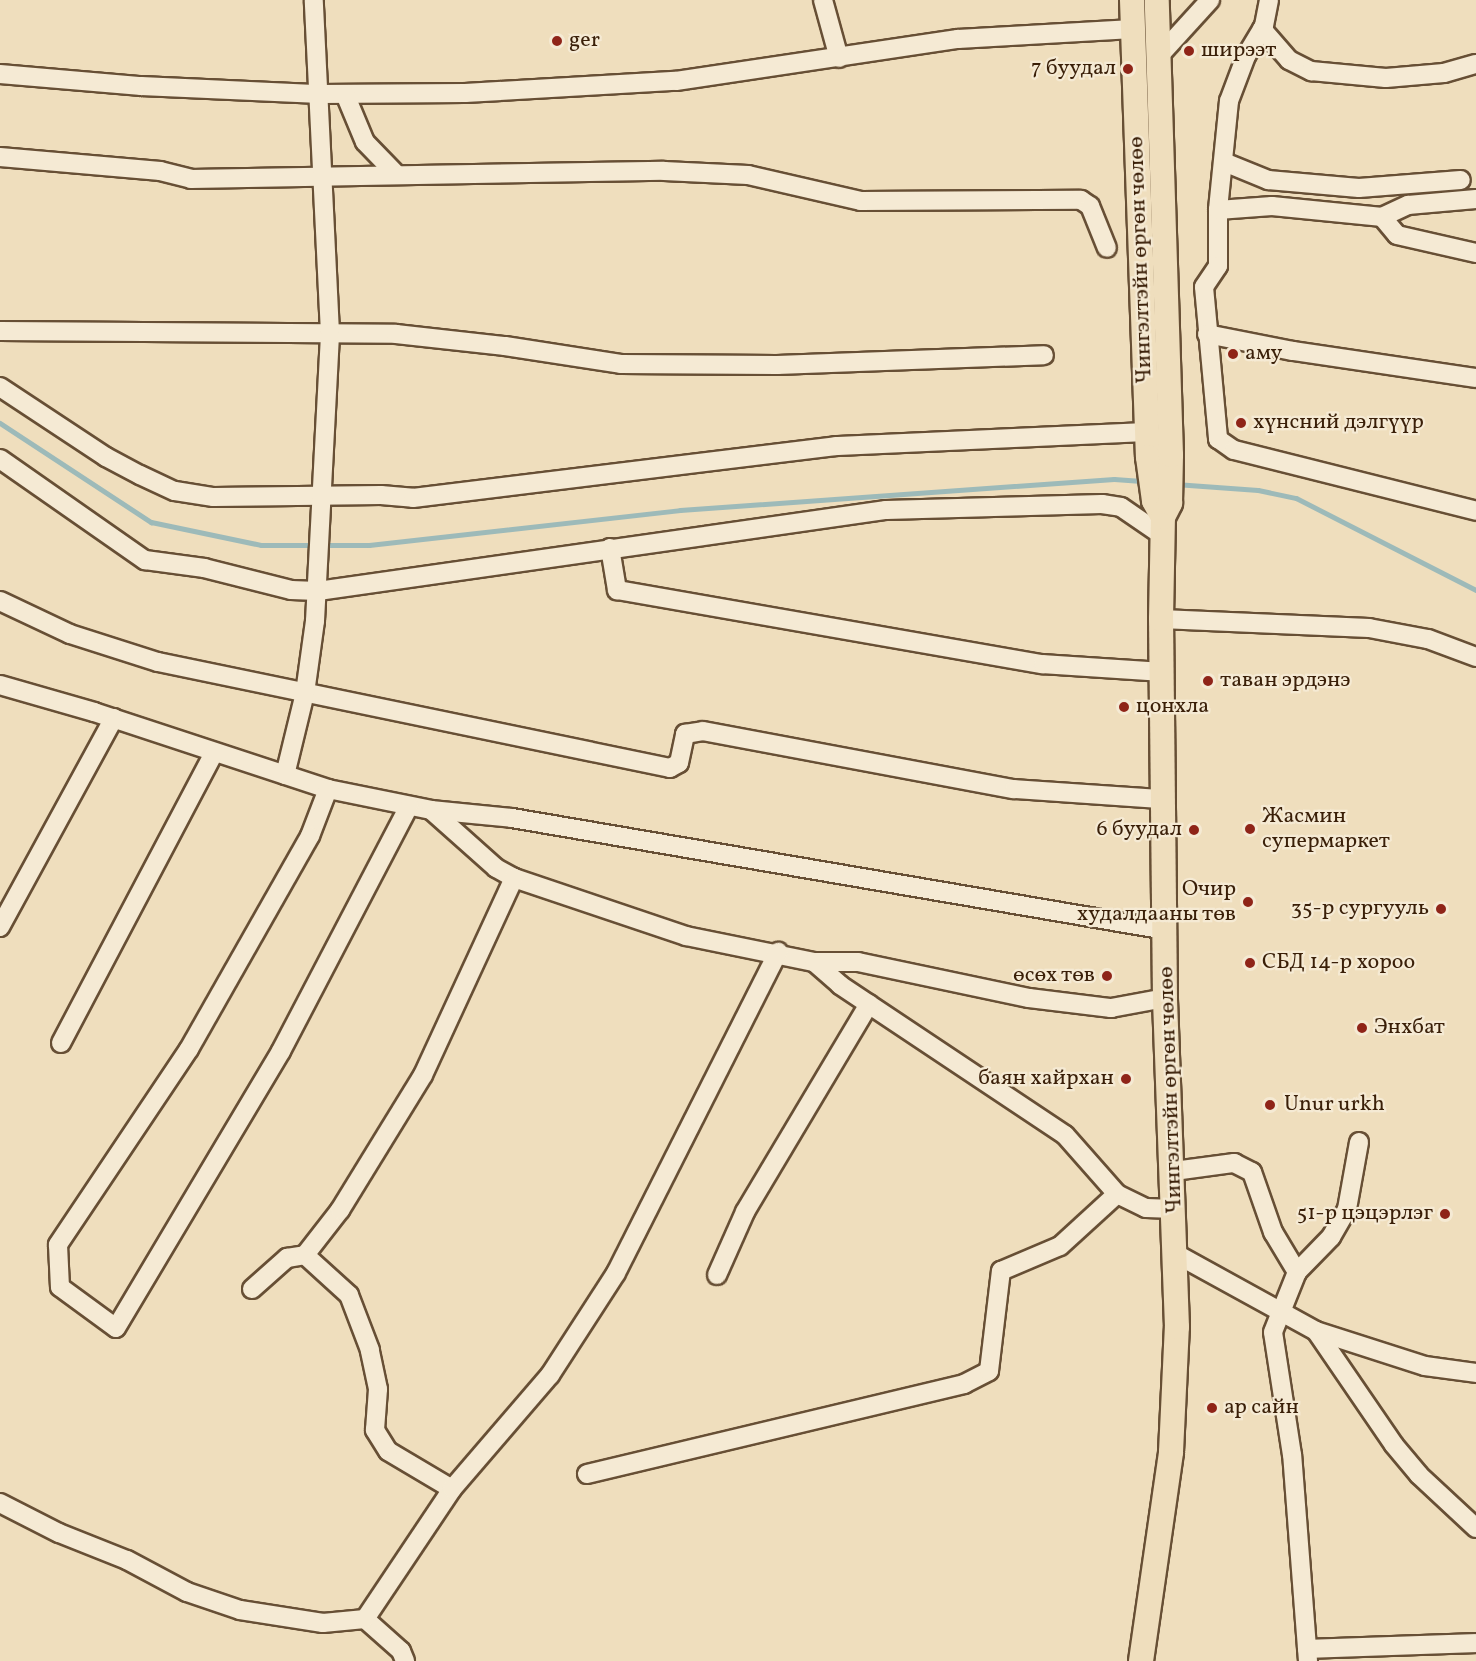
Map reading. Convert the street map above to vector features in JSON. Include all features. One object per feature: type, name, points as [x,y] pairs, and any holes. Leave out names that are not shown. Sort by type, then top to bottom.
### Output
[{"type":"main road","name":"Чингэлтэйн өргөн чөлөө","points":[[1132,0],[1148,432],[1160,456]]},
{"type":"main road","name":"Чингэлтэйн өргөн чөлөө","points":[[1141,1661],[1172,1452],[1176,1371],[1175,1209],[1165,998],[1166,930],[1162,799],[1157,0]]},
{"type":"street","points":[[285,775],[304,693],[318,591],[330,333],[314,0]]},
{"type":"street","points":[[824,0],[839,58]]},
{"type":"street","points":[[1269,0],[1262,29],[1246,56],[1229,101],[1218,210],[1218,266],[1204,287],[1214,423],[1218,439],[1234,450],[1476,511]]},
{"type":"street","points":[[1159,56],[1202,5]]},
{"type":"street","points":[[0,74],[141,86],[320,94],[465,93],[676,81],[958,39],[1133,29]]},
{"type":"street","points":[[1262,29],[1288,60],[1311,70],[1386,78],[1444,73],[1476,64]]},
{"type":"street","points":[[345,94],[365,142],[397,175]]},
{"type":"street","points":[[0,157],[160,171],[191,179],[664,171],[748,175],[861,201],[1081,200],[1090,206],[1107,248]]},
{"type":"street","points":[[1224,162],[1268,180],[1359,188],[1461,180]]},
{"type":"street","points":[[1218,210],[1272,206],[1382,217],[1408,205],[1476,199]]},
{"type":"street","points":[[1382,217],[1397,236],[1476,253]]},
{"type":"street","points":[[0,331],[330,333],[494,344],[621,364],[777,365],[1044,355]]},
{"type":"street","points":[[1207,334],[1293,351],[1476,378]]},
{"type":"street","points":[[0,387],[106,457],[175,491],[214,497],[321,495],[413,498],[836,447],[1148,432]]},
{"type":"street","points":[[0,459],[145,560],[204,568],[291,590],[318,591],[886,510],[1102,504],[1162,514]]},
{"type":"street","points":[[610,548],[617,590],[1044,664],[1162,672]]},
{"type":"street","points":[[0,601],[70,634],[158,662],[670,768],[679,763],[685,734],[703,731],[1014,789],[1162,799]]},
{"type":"street","points":[[1161,619],[1369,628],[1428,639],[1476,657]]},
{"type":"street","points":[[0,685],[114,718],[328,789],[431,810],[512,818],[1166,930]]},
{"type":"street","points":[[0,927],[114,718]]},
{"type":"street","points":[[62,1042],[214,753]]},
{"type":"street","points":[[328,789],[309,836],[189,1048],[58,1245],[60,1287],[116,1328],[281,1051],[409,806]]},
{"type":"street","points":[[431,810],[496,868],[514,878],[686,936],[778,952],[814,962],[858,962],[1029,998],[1112,1008],[1165,998]]},
{"type":"street","points":[[252,1289],[287,1258],[305,1255],[339,1210],[423,1075],[514,878]]},
{"type":"street","points":[[364,1619],[452,1489],[550,1375],[616,1274],[778,952]]},
{"type":"street","points":[[814,962],[869,1004],[1065,1135],[1117,1194],[1146,1208],[1175,1209]]},
{"type":"street","points":[[717,1275],[745,1212],[869,1004]]},
{"type":"street","points":[[1359,1142],[1353,1189],[1343,1219],[1332,1237],[1297,1272],[1279,1312],[1274,1340],[1292,1455],[1308,1655],[1476,1643]]},
{"type":"street","points":[[1174,1170],[1234,1162],[1252,1172],[1273,1232],[1297,1272]]},
{"type":"street","points":[[587,1474],[964,1384],[989,1371],[1001,1271],[1060,1246],[1117,1194]]},
{"type":"street","points":[[1176,1254],[1316,1331],[1425,1366],[1476,1373]]},
{"type":"street","points":[[305,1255],[349,1295],[370,1350],[378,1389],[375,1430],[388,1451],[452,1489]]},
{"type":"street","points":[[1316,1331],[1394,1445],[1419,1475],[1476,1528]]},
{"type":"street","points":[[0,1503],[59,1533],[127,1560],[187,1592],[240,1610],[323,1623],[364,1619],[401,1651],[405,1661]]},
{"type":"waterway","points":[[0,423],[151,522],[261,545],[369,545],[680,510],[1114,479],[1145,481]]},
{"type":"waterway","points":[[1175,484],[1258,490],[1296,498],[1476,590]]},
{"type":"place","name":"ger","points":[[557,41]]},
{"type":"place","name":"ширээт","points":[[1189,51]]},
{"type":"place","name":"7 буудал","points":[[1128,69]]},
{"type":"place","name":"аму","points":[[1233,354]]},
{"type":"place","name":"хүнсний дэлгүүр","points":[[1241,423]]},
{"type":"place","name":"таван эрдэнэ","points":[[1208,681]]},
{"type":"place","name":"цонхла","points":[[1124,707]]},
{"type":"place","name":"Жасмин супермаркет","points":[[1250,829]]},
{"type":"place","name":"6 буудал","points":[[1194,830]]},
{"type":"place","name":"Очир худалдааны төв","points":[[1248,902]]},
{"type":"place","name":"35-р сургууль","points":[[1441,909]]},
{"type":"place","name":"СБД 14-р хороо","points":[[1250,963]]},
{"type":"place","name":"өсөх төв","points":[[1107,976]]},
{"type":"place","name":"Энхбат","points":[[1362,1028]]},
{"type":"place","name":"баян хайрхан","points":[[1126,1079]]},
{"type":"place","name":"Unur urkh","points":[[1270,1105]]},
{"type":"place","name":"51-р цэцэрлэг","points":[[1445,1214]]},
{"type":"place","name":"ар сайн","points":[[1212,1408]]}]
